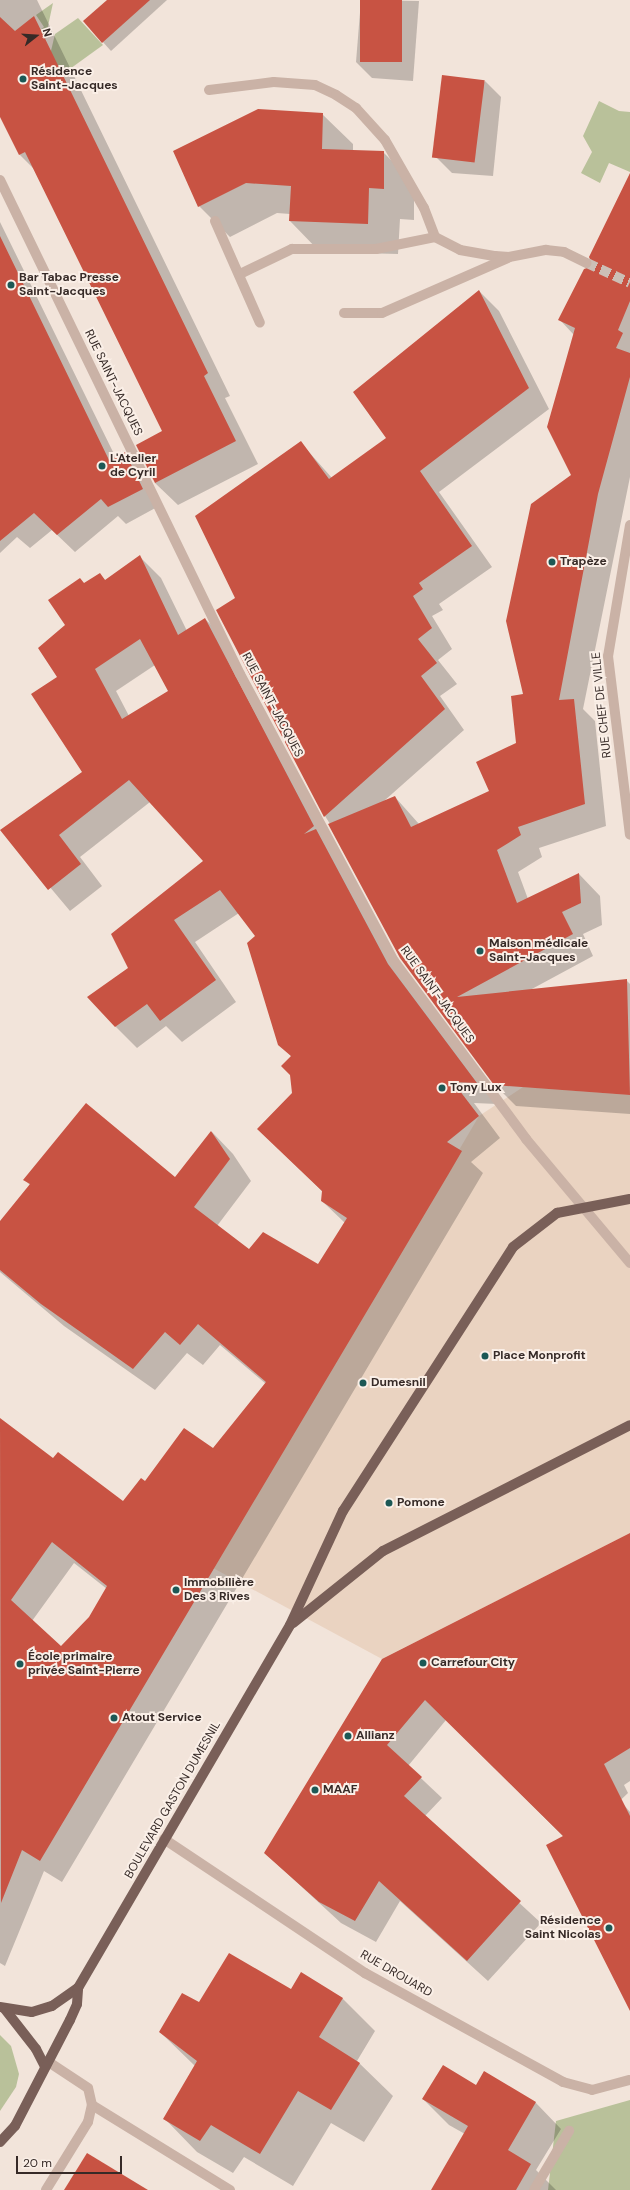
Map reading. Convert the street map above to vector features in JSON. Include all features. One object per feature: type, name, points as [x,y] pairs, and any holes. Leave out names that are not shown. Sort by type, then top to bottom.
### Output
[{"type":"main road","points":[[290,1625],[343,1511],[511,1251],[557,1214],[583,1206],[630,1198]]},
{"type":"main road","points":[[290,1625],[383,1551],[630,1425]]},
{"type":"main road","name":"BOULEVARD GASTON DUMESNIL","points":[[2,2008],[32,2012],[52,2006],[78,1988],[290,1625]]},
{"type":"main road","name":"BOULEVARD GASTON DUMESNIL","points":[[0,2142],[16,2126],[77,2004],[78,1988]]},
{"type":"main road","points":[[2,2008],[36,2049],[46,2064]]},
{"type":"street","points":[[209,90],[274,82],[315,85],[336,95],[356,108],[385,140],[424,208],[435,237]]},
{"type":"street","name":"RUE SAINT-JACQUES","points":[[0,180],[240,674],[394,961],[526,1139],[583,1206]]},
{"type":"street","points":[[216,221],[260,323]]},
{"type":"street","points":[[240,274],[292,249],[376,249],[435,237],[460,250],[509,258]]},
{"type":"street","points":[[344,313],[382,313],[509,258],[546,250],[564,252],[586,263]]},
{"type":"street","name":"RUE CHEF DE VILLE","points":[[630,525],[608,656],[630,835]]},
{"type":"street","points":[[583,1206],[630,1263]]},
{"type":"street","name":"RUE DROUARD","points":[[164,1839],[365,1973],[564,2082],[592,2090],[630,2080]]},
{"type":"street","points":[[46,2064],[88,2088],[92,2105],[88,2122],[46,2190]]},
{"type":"street","points":[[92,2105],[230,2190]]},
{"type":"street","points":[[534,2190],[569,2131]]},
{"type":"green space","points":[[53,3],[40,63],[23,43],[44,27],[36,15]]},
{"type":"green space","points":[[78,18],[103,45],[49,84],[46,72],[55,34]]},
{"type":"green space","points":[[599,101],[619,111],[630,112],[630,172],[609,163],[600,183],[581,173],[592,152],[583,136]]},
{"type":"green space","points":[[0,2035],[11,2046],[19,2074],[16,2087],[0,2111]]},
{"type":"green space","points":[[630,2100],[630,2190],[548,2190],[556,2121]]},
{"type":"shaded area","name":"Place Monprofit","points":[[523,1087],[630,1095],[630,1533],[382,1659],[213,1568],[479,1116]]},
{"type":"building","points":[[107,0],[150,0],[102,43],[83,21]]},
{"type":"building","points":[[360,0],[402,0],[402,62],[360,62]]},
{"type":"building","points":[[34,16],[208,373],[204,376],[236,441],[155,483],[136,445],[162,431],[25,152],[19,155],[0,117],[0,17],[15,31]]},
{"type":"building","points":[[442,75],[485,80],[475,163],[432,157]]},
{"type":"building","points":[[258,109],[323,113],[322,149],[384,151],[384,189],[369,188],[368,224],[289,221],[291,186],[246,183],[198,207],[173,151]]},
{"type":"building","points":[[630,173],[630,301],[618,330],[623,333],[616,348],[630,353],[630,377],[598,494],[559,700],[574,699],[585,804],[518,827],[521,835],[497,850],[517,903],[579,873],[581,903],[562,912],[573,934],[457,997],[627,979],[630,1095],[494,1085],[400,958],[328,824],[395,796],[411,827],[489,791],[476,762],[516,743],[511,696],[523,694],[506,621],[531,504],[571,475],[547,427],[575,328],[558,320],[584,269],[593,266],[589,257]]},
{"type":"building","points":[[0,236],[109,460],[125,452],[143,489],[108,507],[101,499],[57,535],[34,513],[0,541]]},
{"type":"building","points":[[479,290],[529,388],[420,471],[472,546],[419,583],[423,589],[413,596],[432,628],[418,639],[437,663],[421,676],[445,709],[324,817],[216,610],[235,598],[195,516],[301,441],[329,479],[386,438],[353,392]]},
{"type":"building","points":[[140,555],[178,635],[205,618],[314,826],[304,834],[316,829],[388,964],[477,1083],[453,1082],[479,1116],[447,1142],[462,1151],[448,1175],[40,1861],[22,1850],[1,1903],[0,1418],[53,1458],[58,1452],[123,1501],[141,1478],[145,1481],[184,1428],[213,1448],[266,1382],[198,1324],[180,1345],[165,1332],[133,1369],[41,1304],[0,1270],[0,1221],[30,1184],[23,1180],[86,1103],[175,1177],[211,1131],[230,1159],[194,1207],[249,1249],[263,1232],[318,1264],[347,1218],[321,1201],[322,1191],[257,1129],[292,1093],[290,1075],[281,1066],[291,1056],[278,1045],[247,943],[255,936],[220,890],[174,920],[216,980],[160,1021],[147,1004],[115,1027],[87,997],[128,968],[111,934],[203,861],[129,780],[59,835],[81,864],[48,890],[0,830],[82,772],[31,694],[57,677],[38,648],[65,625],[48,600],[80,578],[84,583],[100,573],[105,580]],"holes":[[[140,639],[168,691],[122,719],[95,669]],[[52,1542],[107,1586],[89,1617],[61,1646],[11,1600]]]},
{"type":"building","points":[[630,1533],[630,1748],[604,1764],[630,1816],[630,2011],[546,1845],[563,1836],[425,1700],[387,1745],[422,1777],[404,1796],[521,1901],[467,1961],[379,1881],[355,1921],[319,1902],[264,1853],[382,1659]]},
{"type":"building","points":[[229,1953],[291,1989],[301,1972],[343,1998],[319,2037],[360,2063],[331,2110],[298,2091],[260,2154],[211,2125],[200,2141],[163,2119],[197,2061],[159,2032],[182,1993],[199,2002]]},
{"type":"building","points":[[443,2065],[476,2085],[484,2071],[536,2102],[508,2150],[531,2164],[516,2190],[431,2190],[468,2126],[422,2099]]},
{"type":"building","points":[[87,2153],[148,2190],[64,2190]]},
{"type":"tunnel","points":[[587,263],[630,283]]},
{"type":"place","name":"Résidence Saint-Jacques","points":[[23,79]]},
{"type":"place","name":"Bar Tabac Presse Saint-Jacques","points":[[11,285]]},
{"type":"place","name":"L'Atelier de Cyril","points":[[102,466]]},
{"type":"place","name":"Trapèze","points":[[552,562]]},
{"type":"place","name":"Maison médicale Saint-Jacques","points":[[480,951]]},
{"type":"place","name":"Tony Lux","points":[[442,1088]]},
{"type":"place","name":"Place Monprofit","points":[[485,1356]]},
{"type":"place","name":"Dumesnil","points":[[363,1383]]},
{"type":"place","name":"Pomone","points":[[389,1503]]},
{"type":"place","name":"Immobilière Des 3 Rives","points":[[176,1590]]},
{"type":"place","name":"Carrefour City","points":[[423,1663]]},
{"type":"place","name":"École primaire privée Saint-Pierre","points":[[20,1664]]},
{"type":"place","name":"Atout Service","points":[[114,1718]]},
{"type":"place","name":"Allianz","points":[[348,1736]]},
{"type":"place","name":"MAAF","points":[[315,1790]]},
{"type":"place","name":"Résidence Saint Nicolas","points":[[609,1928]]}]
